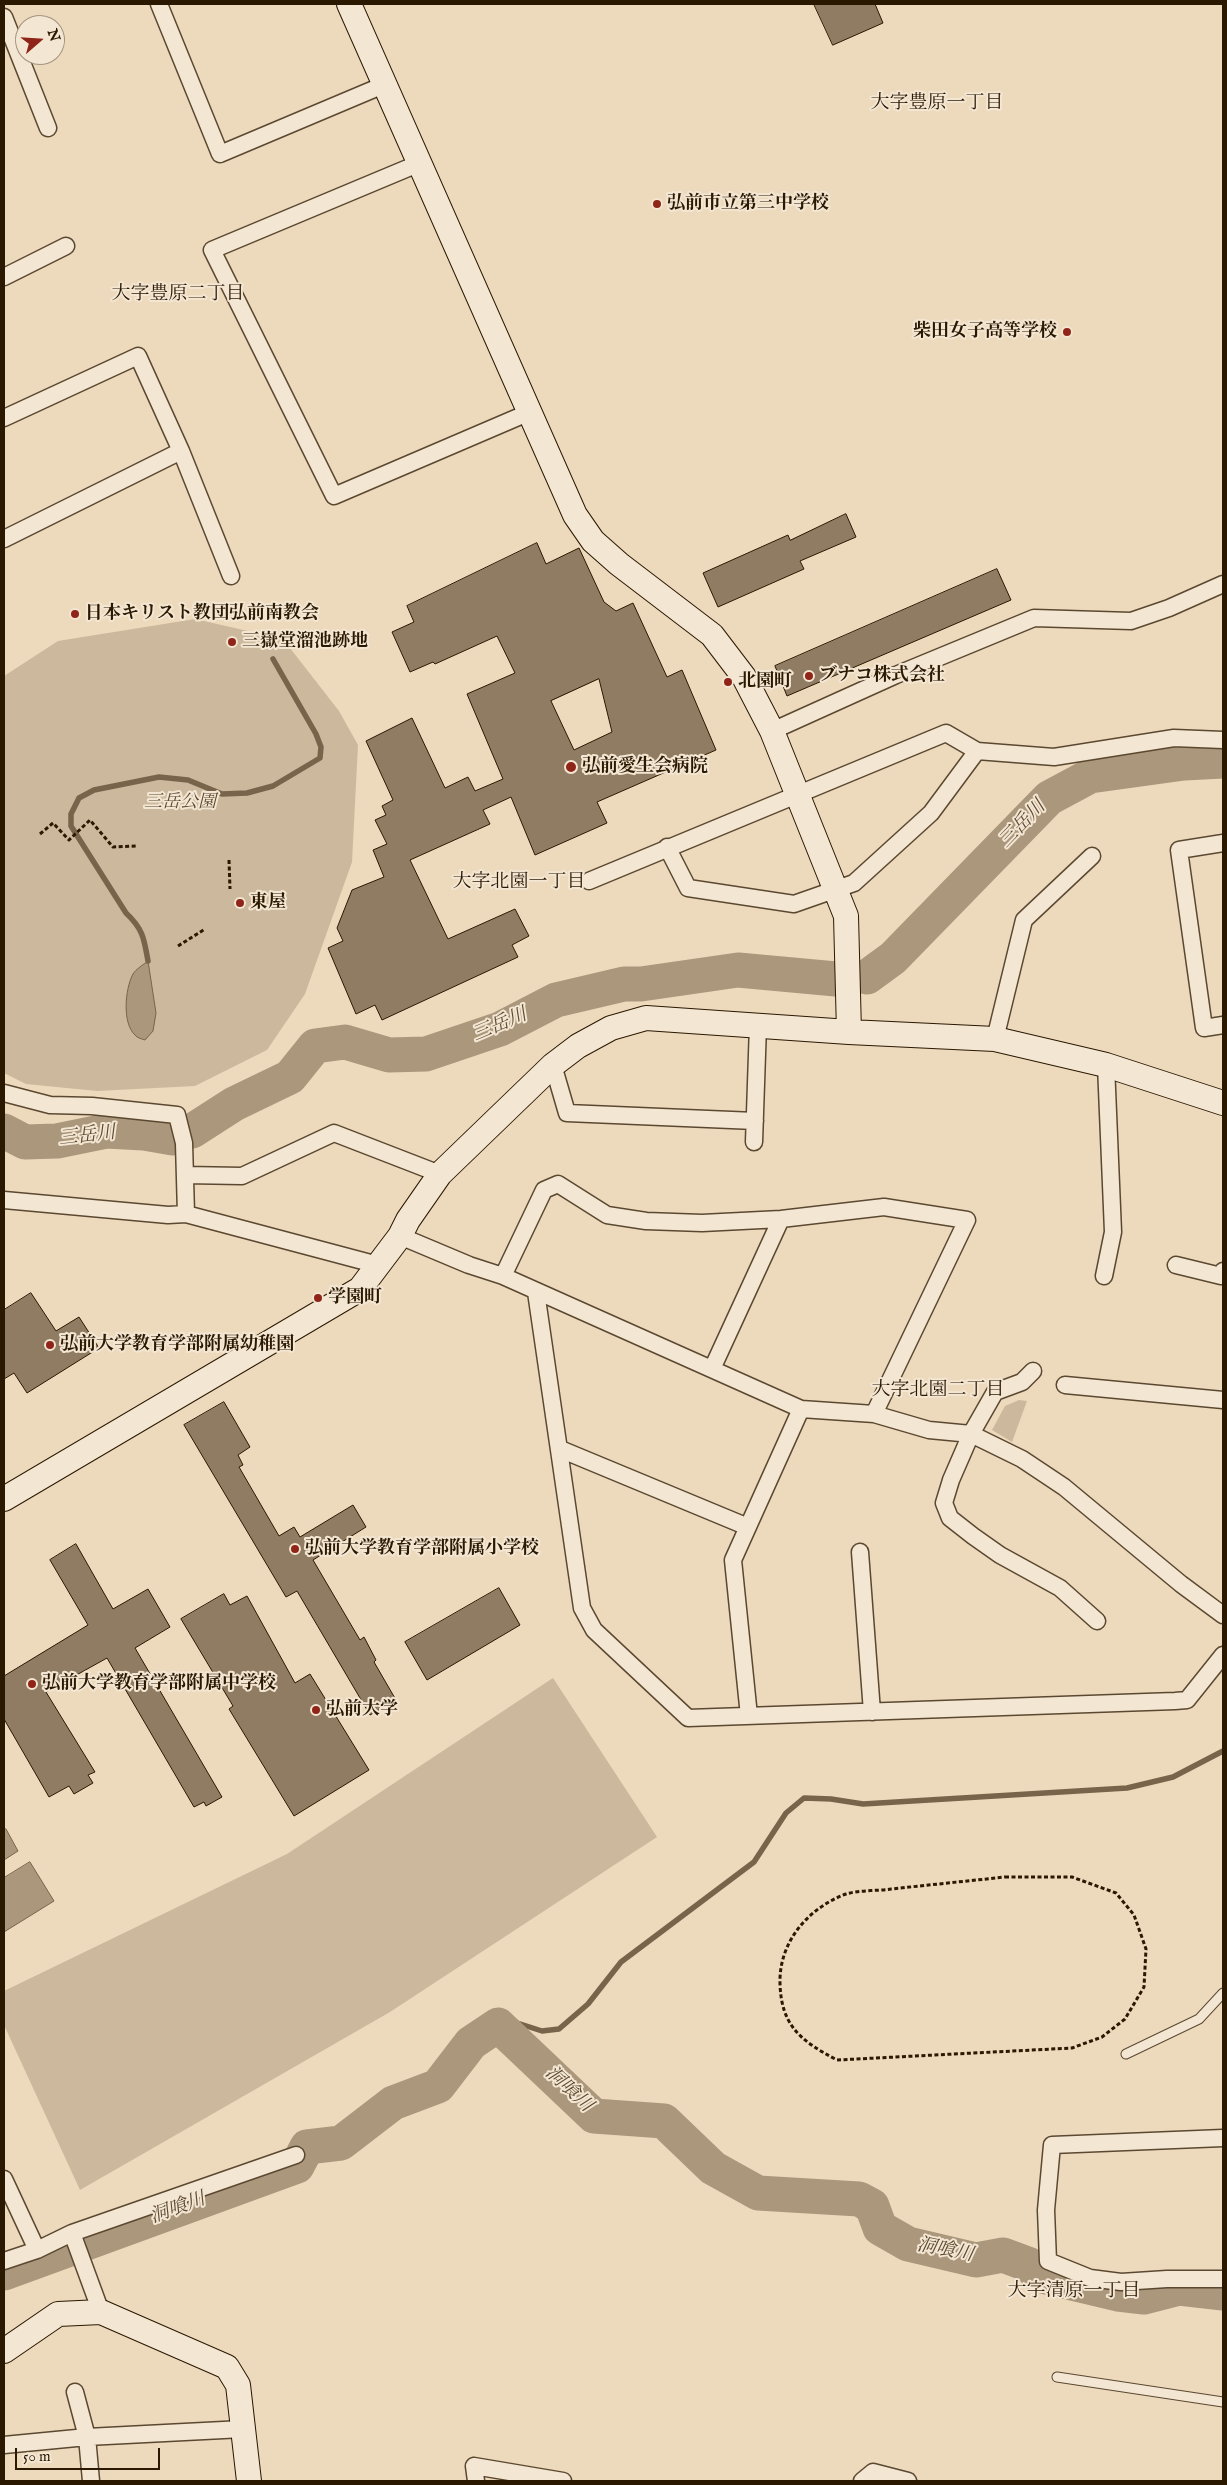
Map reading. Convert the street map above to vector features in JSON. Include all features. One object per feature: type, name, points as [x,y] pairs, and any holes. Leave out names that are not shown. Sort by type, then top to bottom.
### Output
[{"type":"street","points":[[159,4],[220,154],[386,84]]},
{"type":"street","points":[[349,4],[575,515],[593,541],[619,564],[712,635],[744,676],[772,731],[846,916],[849,1032]]},
{"type":"street","points":[[4,18],[48,128]]},
{"type":"street","points":[[420,163],[212,250],[334,496],[530,412]]},
{"type":"street","points":[[4,277],[66,246]]},
{"type":"street","points":[[4,418],[138,356],[181,451],[231,576]]},
{"type":"street","points":[[4,539],[181,451]]},
{"type":"street","points":[[772,731],[896,675],[1034,618],[1131,621],[1169,608],[1223,584]]},
{"type":"street","points":[[589,881],[667,847],[946,733],[977,751],[1054,757],[1174,738],[1223,740]]},
{"type":"street","points":[[667,847],[688,888],[794,904],[854,883],[931,813],[977,751]]},
{"type":"street","points":[[1223,843],[1179,850],[1204,1028],[1223,1025]]},
{"type":"street","points":[[995,1039],[1024,920],[1092,856]]},
{"type":"street","points":[[4,1499],[360,1289],[400,1236],[408,1220],[440,1174],[553,1065],[578,1046],[611,1028],[646,1018],[758,1024],[849,1032],[995,1039],[1106,1065],[1223,1103]]},
{"type":"street","points":[[754,1142],[758,1024]]},
{"type":"street","points":[[553,1065],[567,1113],[755,1121]]},
{"type":"street","points":[[1104,1276],[1113,1232],[1106,1065]]},
{"type":"street","points":[[4,1093],[50,1105],[92,1106],[177,1114],[184,1143],[186,1214]]},
{"type":"street","points":[[185,1175],[242,1176],[334,1133],[440,1174]]},
{"type":"street","points":[[504,1276],[544,1190],[558,1184],[607,1215],[646,1221],[702,1222],[782,1219],[884,1207],[967,1220],[874,1414]]},
{"type":"street","points":[[4,1200],[168,1215],[186,1214],[378,1265]]},
{"type":"street","points":[[712,1369],[782,1219]]},
{"type":"street","points":[[400,1236],[469,1265],[504,1276],[536,1292],[801,1408],[874,1414],[929,1430],[971,1434],[1022,1458],[1064,1487],[1181,1584],[1223,1615]]},
{"type":"street","points":[[1176,1265],[1222,1276],[1223,1271]]},
{"type":"street","points":[[536,1292],[582,1608],[594,1630],[688,1718],[1186,1700],[1223,1655]]},
{"type":"street","points":[[1033,1371],[1022,1382],[995,1392],[971,1434],[945,1495],[944,1503],[950,1518],[1000,1555],[1060,1588],[1096,1621]]},
{"type":"street","points":[[1065,1385],[1223,1400]]},
{"type":"street","points":[[749,1716],[733,1560],[801,1408]]},
{"type":"street","points":[[560,1450],[748,1528]]},
{"type":"street","points":[[860,1552],[872,1712]]},
{"type":"street","points":[[1223,2138],[1052,2145],[1046,2210],[1048,2261],[1090,2278],[1120,2282],[1167,2279],[1223,2279]]},
{"type":"street","points":[[4,2261],[37,2250],[75,2241],[296,2155]]},
{"type":"street","points":[[4,2179],[37,2250]]},
{"type":"street","points":[[75,2241],[101,2312]]},
{"type":"street","points":[[4,2351],[58,2314],[101,2312],[227,2367],[238,2384],[249,2481]]},
{"type":"street","points":[[75,2392],[87,2436],[91,2481]]},
{"type":"street","points":[[4,2445],[87,2436],[244,2429]]},
{"type":"street","points":[[476,2481],[474,2466],[563,2481]]},
{"type":"street","points":[[862,2481],[873,2472],[908,2481]]},
{"type":"lane","points":[[1126,2054],[1199,2019],[1223,1993]]},
{"type":"lane","points":[[1057,2378],[1223,2402]]},
{"type":"path","points":[[40,834],[53,823],[69,840],[90,820],[113,847],[136,846]]},
{"type":"path","points":[[229,860],[230,889]]},
{"type":"path","points":[[178,946],[205,929]]},
{"type":"path","points":[[1005,1877],[1072,1877],[1116,1894],[1134,1915],[1146,1949],[1144,1987],[1125,2019],[1102,2037],[1072,2048],[837,2060],[809,2045],[789,2024],[780,1999],[780,1965],[793,1934],[816,1909],[847,1894],[1005,1877]]},
{"type":"green space","name":"三岳公園","points":[[195,619],[283,639],[339,711],[358,745],[352,862],[305,994],[267,1050],[195,1086],[97,1091],[26,1084],[4,1073],[4,676],[58,641]]},
{"type":"green space","points":[[1019,1400],[1027,1401],[1012,1442],[992,1430],[1005,1406]]},
{"type":"green space","points":[[553,1678],[657,1837],[390,2012],[80,2190],[4,2025],[4,1991],[287,1854]]},
{"type":"shaded area","points":[[148,961],[156,1013],[153,1031],[145,1040],[137,1037],[131,1030],[128,1023],[126,1006],[130,980],[133,974]]},
{"type":"shaded area","points":[[6,1829],[18,1851],[4,1860],[4,1830]]},
{"type":"shaded area","points":[[30,1862],[54,1901],[4,1932],[4,1878]]},
{"type":"building","points":[[814,4],[875,4],[883,23],[833,45]]},
{"type":"building","points":[[846,514],[856,537],[800,561],[804,569],[718,607],[703,573],[788,535],[790,540]]},
{"type":"building","points":[[537,543],[546,564],[579,548],[604,602],[616,611],[633,603],[667,677],[682,670],[716,750],[597,802],[607,823],[535,855],[511,797],[483,810],[490,824],[410,860],[448,939],[515,909],[529,936],[512,945],[518,957],[382,1020],[375,1005],[356,1014],[328,948],[343,941],[337,928],[352,890],[384,877],[373,850],[387,844],[375,820],[386,815],[382,806],[393,800],[366,741],[412,718],[445,788],[468,777],[475,791],[503,779],[467,694],[515,673],[497,636],[435,664],[433,662],[410,672],[392,632],[414,622],[407,606]],"holes":[[[599,679],[612,732],[574,750],[551,701]]]},
{"type":"building","points":[[997,569],[1011,600],[787,696],[775,666]]},
{"type":"building","name":"弘前大学教育学部附属幼稚園","points":[[31,1293],[56,1331],[79,1317],[99,1348],[27,1393],[14,1373],[4,1379],[4,1310]]},
{"type":"building","name":"弘前大学教育学部附属小学校","points":[[224,1402],[250,1447],[238,1455],[243,1465],[239,1467],[279,1536],[294,1527],[300,1537],[353,1505],[366,1527],[313,1560],[360,1640],[364,1637],[376,1660],[374,1662],[396,1700],[370,1715],[297,1591],[286,1597],[184,1425]]},
{"type":"building","name":"弘前大学教育学部附属中学校","points":[[76,1544],[113,1609],[148,1589],[170,1627],[135,1648],[222,1797],[206,1806],[204,1802],[194,1807],[107,1658],[46,1692],[95,1772],[88,1775],[93,1783],[74,1794],[69,1786],[49,1797],[4,1719],[4,1676],[88,1625],[50,1560]]},
{"type":"building","points":[[499,1588],[520,1625],[427,1680],[405,1642]]},
{"type":"building","points":[[224,1594],[230,1605],[247,1596],[295,1683],[310,1674],[369,1770],[294,1816],[229,1709],[233,1706],[181,1619]]},
{"type":"waterway","points":[[148,961],[144,940],[139,929],[126,913],[71,826],[71,814],[79,798],[94,790],[159,777],[188,780],[222,794],[247,793],[273,786],[320,758],[321,747],[316,734],[273,659]]},
{"type":"waterway","name":"三岳川","points":[[867,977],[893,958],[1049,798],[1090,776],[1184,763],[1223,761]]},
{"type":"waterway","name":"三岳川","points":[[192,1131],[234,1104],[290,1077],[315,1046],[345,1042],[389,1055],[426,1054],[500,1029],[556,1000],[624,984],[641,984],[738,970],[836,979]]},
{"type":"waterway","name":"三岳川","points":[[4,1131],[25,1142],[57,1141],[106,1131],[144,1133],[173,1138]]},
{"type":"waterway","points":[[498,2025],[514,2022],[542,2031],[559,2029],[588,2004],[621,1962],[754,1862],[786,1813],[804,1798],[831,1799],[863,1804],[1127,1788],[1173,1777],[1223,1751]]},
{"type":"waterway","name":"洞喰川","points":[[4,2273],[297,2166],[307,2147],[341,2143],[393,2103],[438,2086],[471,2043],[498,2025],[594,2116],[664,2121],[713,2168],[758,2193],[859,2199],[872,2206],[880,2228],[908,2244],[976,2260],[1003,2255],[1030,2265],[1038,2275],[1118,2294],[1144,2297],[1179,2288],[1223,2293]]},
{"type":"place","name":"弘前市立第三中学校","points":[[657,204]]},
{"type":"place","name":"柴田女子高等学校","points":[[1067,332]]},
{"type":"place","name":"日本キリスト教団弘前南教会","points":[[75,614]]},
{"type":"place","name":"三嶽堂溜池跡地","points":[[232,642]]},
{"type":"place","name":"ブナコ株式会社","points":[[809,676]]},
{"type":"place","name":"北園町","points":[[728,682]]},
{"type":"place","name":"弘前愛生会病院","points":[[571,767]]},
{"type":"place","name":"東屋","points":[[240,903]]},
{"type":"place","name":"学園町","points":[[318,1298]]},
{"type":"place","name":"弘前大学教育学部附属幼稚園","points":[[50,1345]]},
{"type":"place","name":"弘前大学教育学部附属小学校","points":[[295,1549]]},
{"type":"place","name":"弘前大学教育学部附属中学校","points":[[32,1684]]},
{"type":"place","name":"弘前大学","points":[[316,1710]]},
{"type":"district","name":"大字豊原一丁目","points":[[937,104]]},
{"type":"district","name":"大字豊原二丁目","points":[[178,295]]},
{"type":"district","name":"大字北園一丁目","points":[[519,883]]},
{"type":"district","name":"大字北園二丁目","points":[[938,1391]]},
{"type":"district","name":"大字清原一丁目","points":[[1074,2292]]}]
